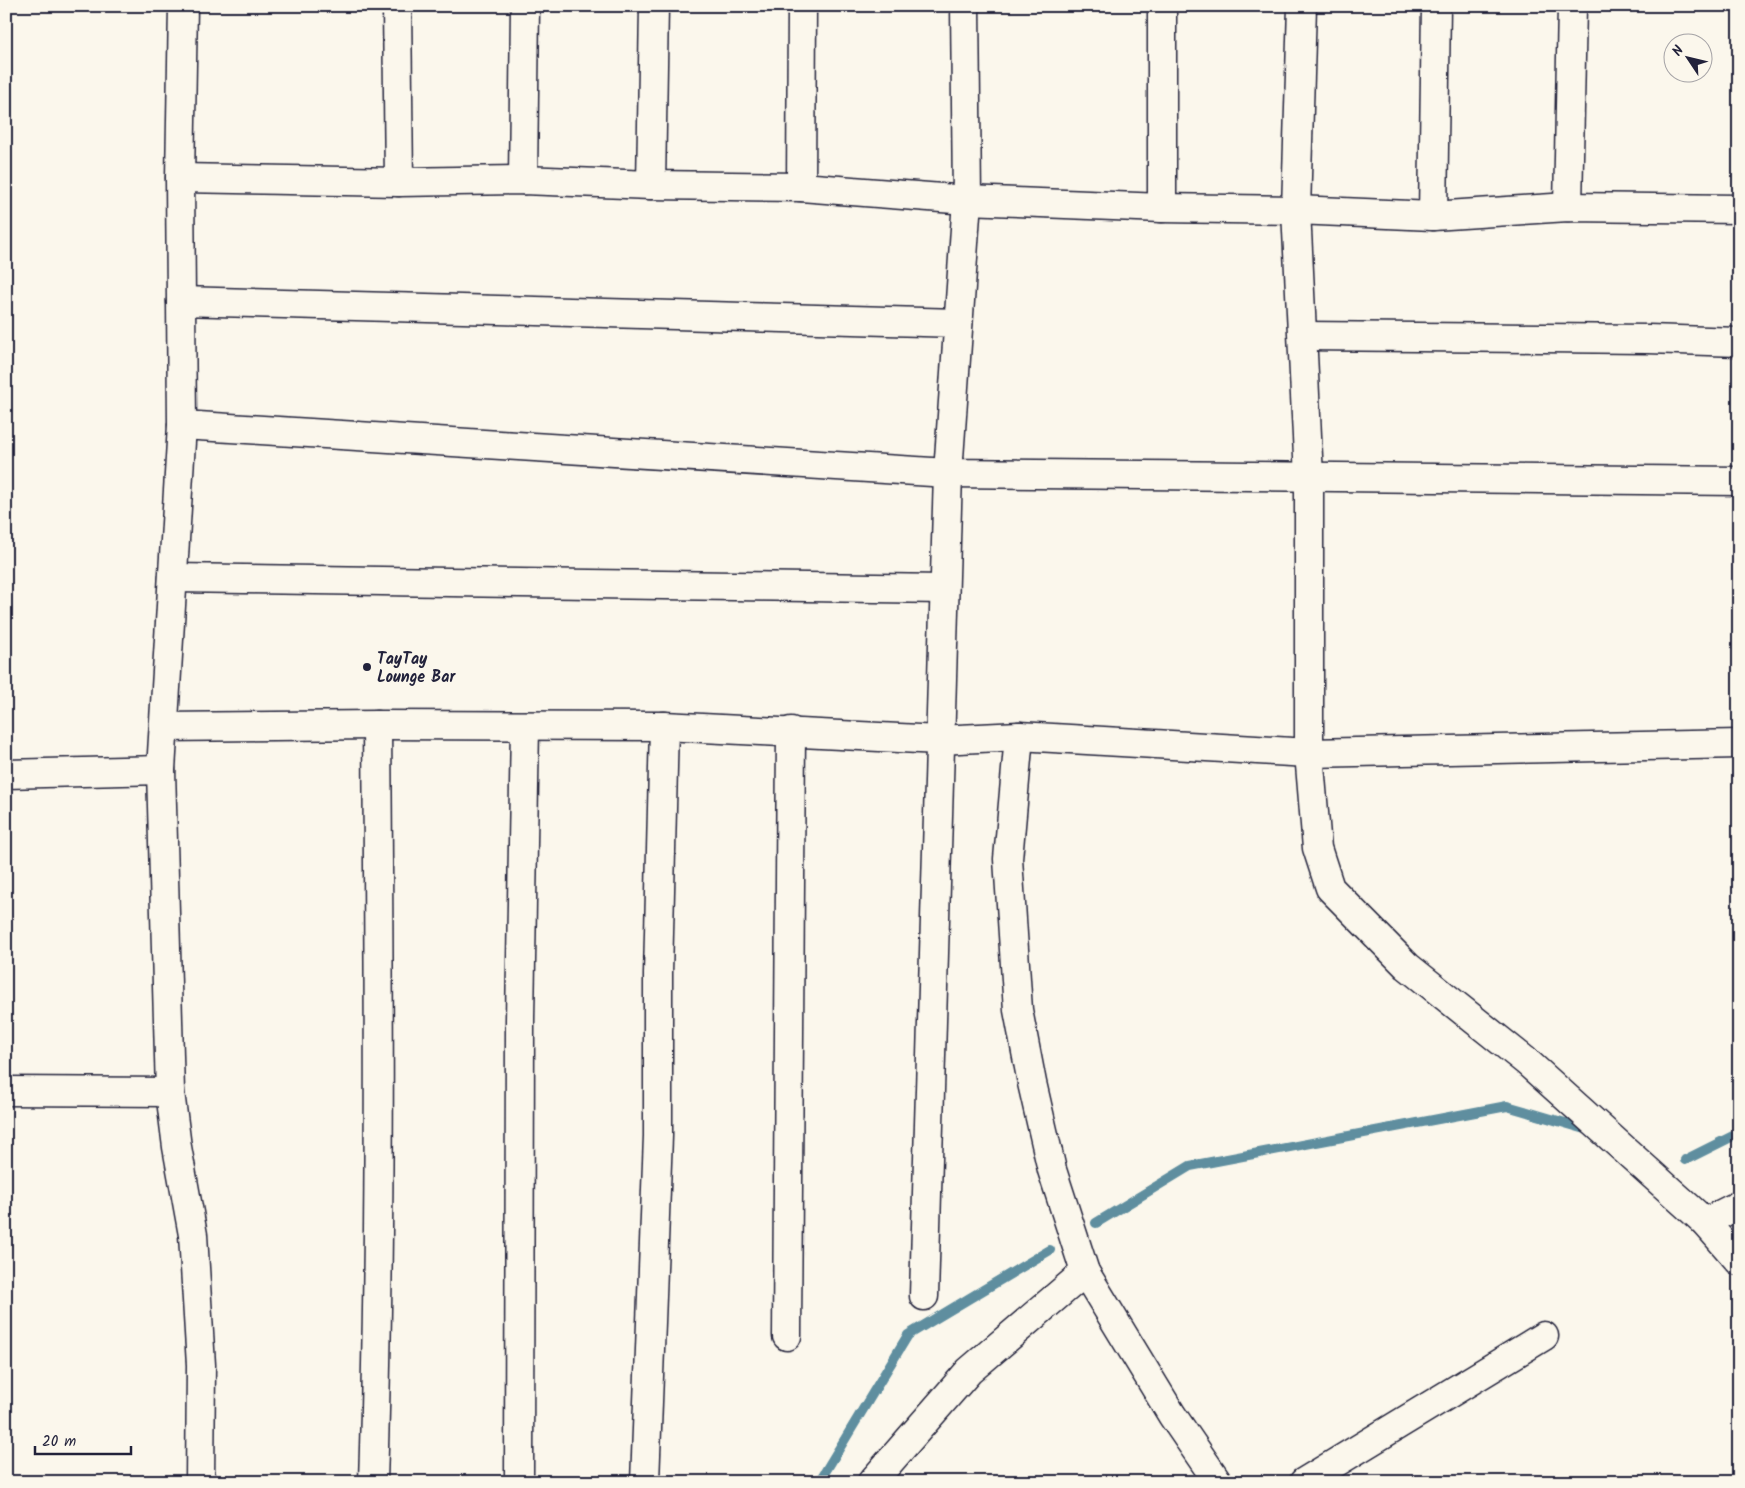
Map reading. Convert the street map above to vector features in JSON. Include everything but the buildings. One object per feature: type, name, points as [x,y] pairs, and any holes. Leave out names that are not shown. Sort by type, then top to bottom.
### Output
[{"type":"street","points":[[183,6],[180,178],[182,425],[161,770],[170,1092],[177,1146],[193,1235],[201,1366],[200,1482]]},
{"type":"street","points":[[397,6],[399,182]]},
{"type":"street","points":[[523,180],[525,6]]},
{"type":"street","points":[[650,185],[654,6]]},
{"type":"street","points":[[801,187],[802,6]]},
{"type":"street","points":[[924,1296],[948,474],[967,200],[965,6]]},
{"type":"street","points":[[1162,6],[1162,208]]},
{"type":"street","points":[[1302,6],[1296,210],[1309,477],[1309,753],[1317,848],[1330,888],[1407,966],[1527,1062],[1705,1222],[1739,1261]]},
{"type":"street","points":[[1433,216],[1436,6]]},
{"type":"street","points":[[1568,206],[1572,6]]},
{"type":"street","points":[[180,178],[399,182],[523,180],[650,185],[801,187],[967,200],[1433,216],[1568,206],[1739,209]]},
{"type":"street","points":[[181,301],[958,323]]},
{"type":"street","points":[[1303,336],[1648,339],[1739,342]]},
{"type":"street","points":[[182,425],[948,474],[1739,481]]},
{"type":"street","points":[[173,578],[944,589]]},
{"type":"street","points":[[164,727],[377,725],[664,726],[940,740],[1019,736],[1309,753],[1739,744]]},
{"type":"street","points":[[373,1482],[380,1127],[377,725]]},
{"type":"street","points":[[519,1482],[520,1029],[525,726]]},
{"type":"street","points":[[644,1482],[658,1136],[658,964],[664,726]]},
{"type":"street","points":[[787,1336],[791,731]]},
{"type":"street","points":[[1019,736],[1008,859],[1018,1010],[1052,1170],[1085,1272],[1172,1415],[1218,1482]]},
{"type":"street","points":[[6,774],[161,770]]},
{"type":"street","points":[[6,1090],[170,1092]]},
{"type":"street","points":[[1705,1222],[1739,1205]]},
{"type":"street","points":[[872,1482],[969,1371],[1085,1272]]},
{"type":"street","points":[[1304,1482],[1544,1336]]},
{"type":"waterway","points":[[1096,1223],[1190,1166],[1507,1106],[1589,1130]]},
{"type":"waterway","points":[[1685,1160],[1739,1133]]},
{"type":"waterway","points":[[819,1482],[908,1335],[1050,1250]]},
{"type":"place","name":"TayTay Lounge Bar","points":[[367,667]]}]
